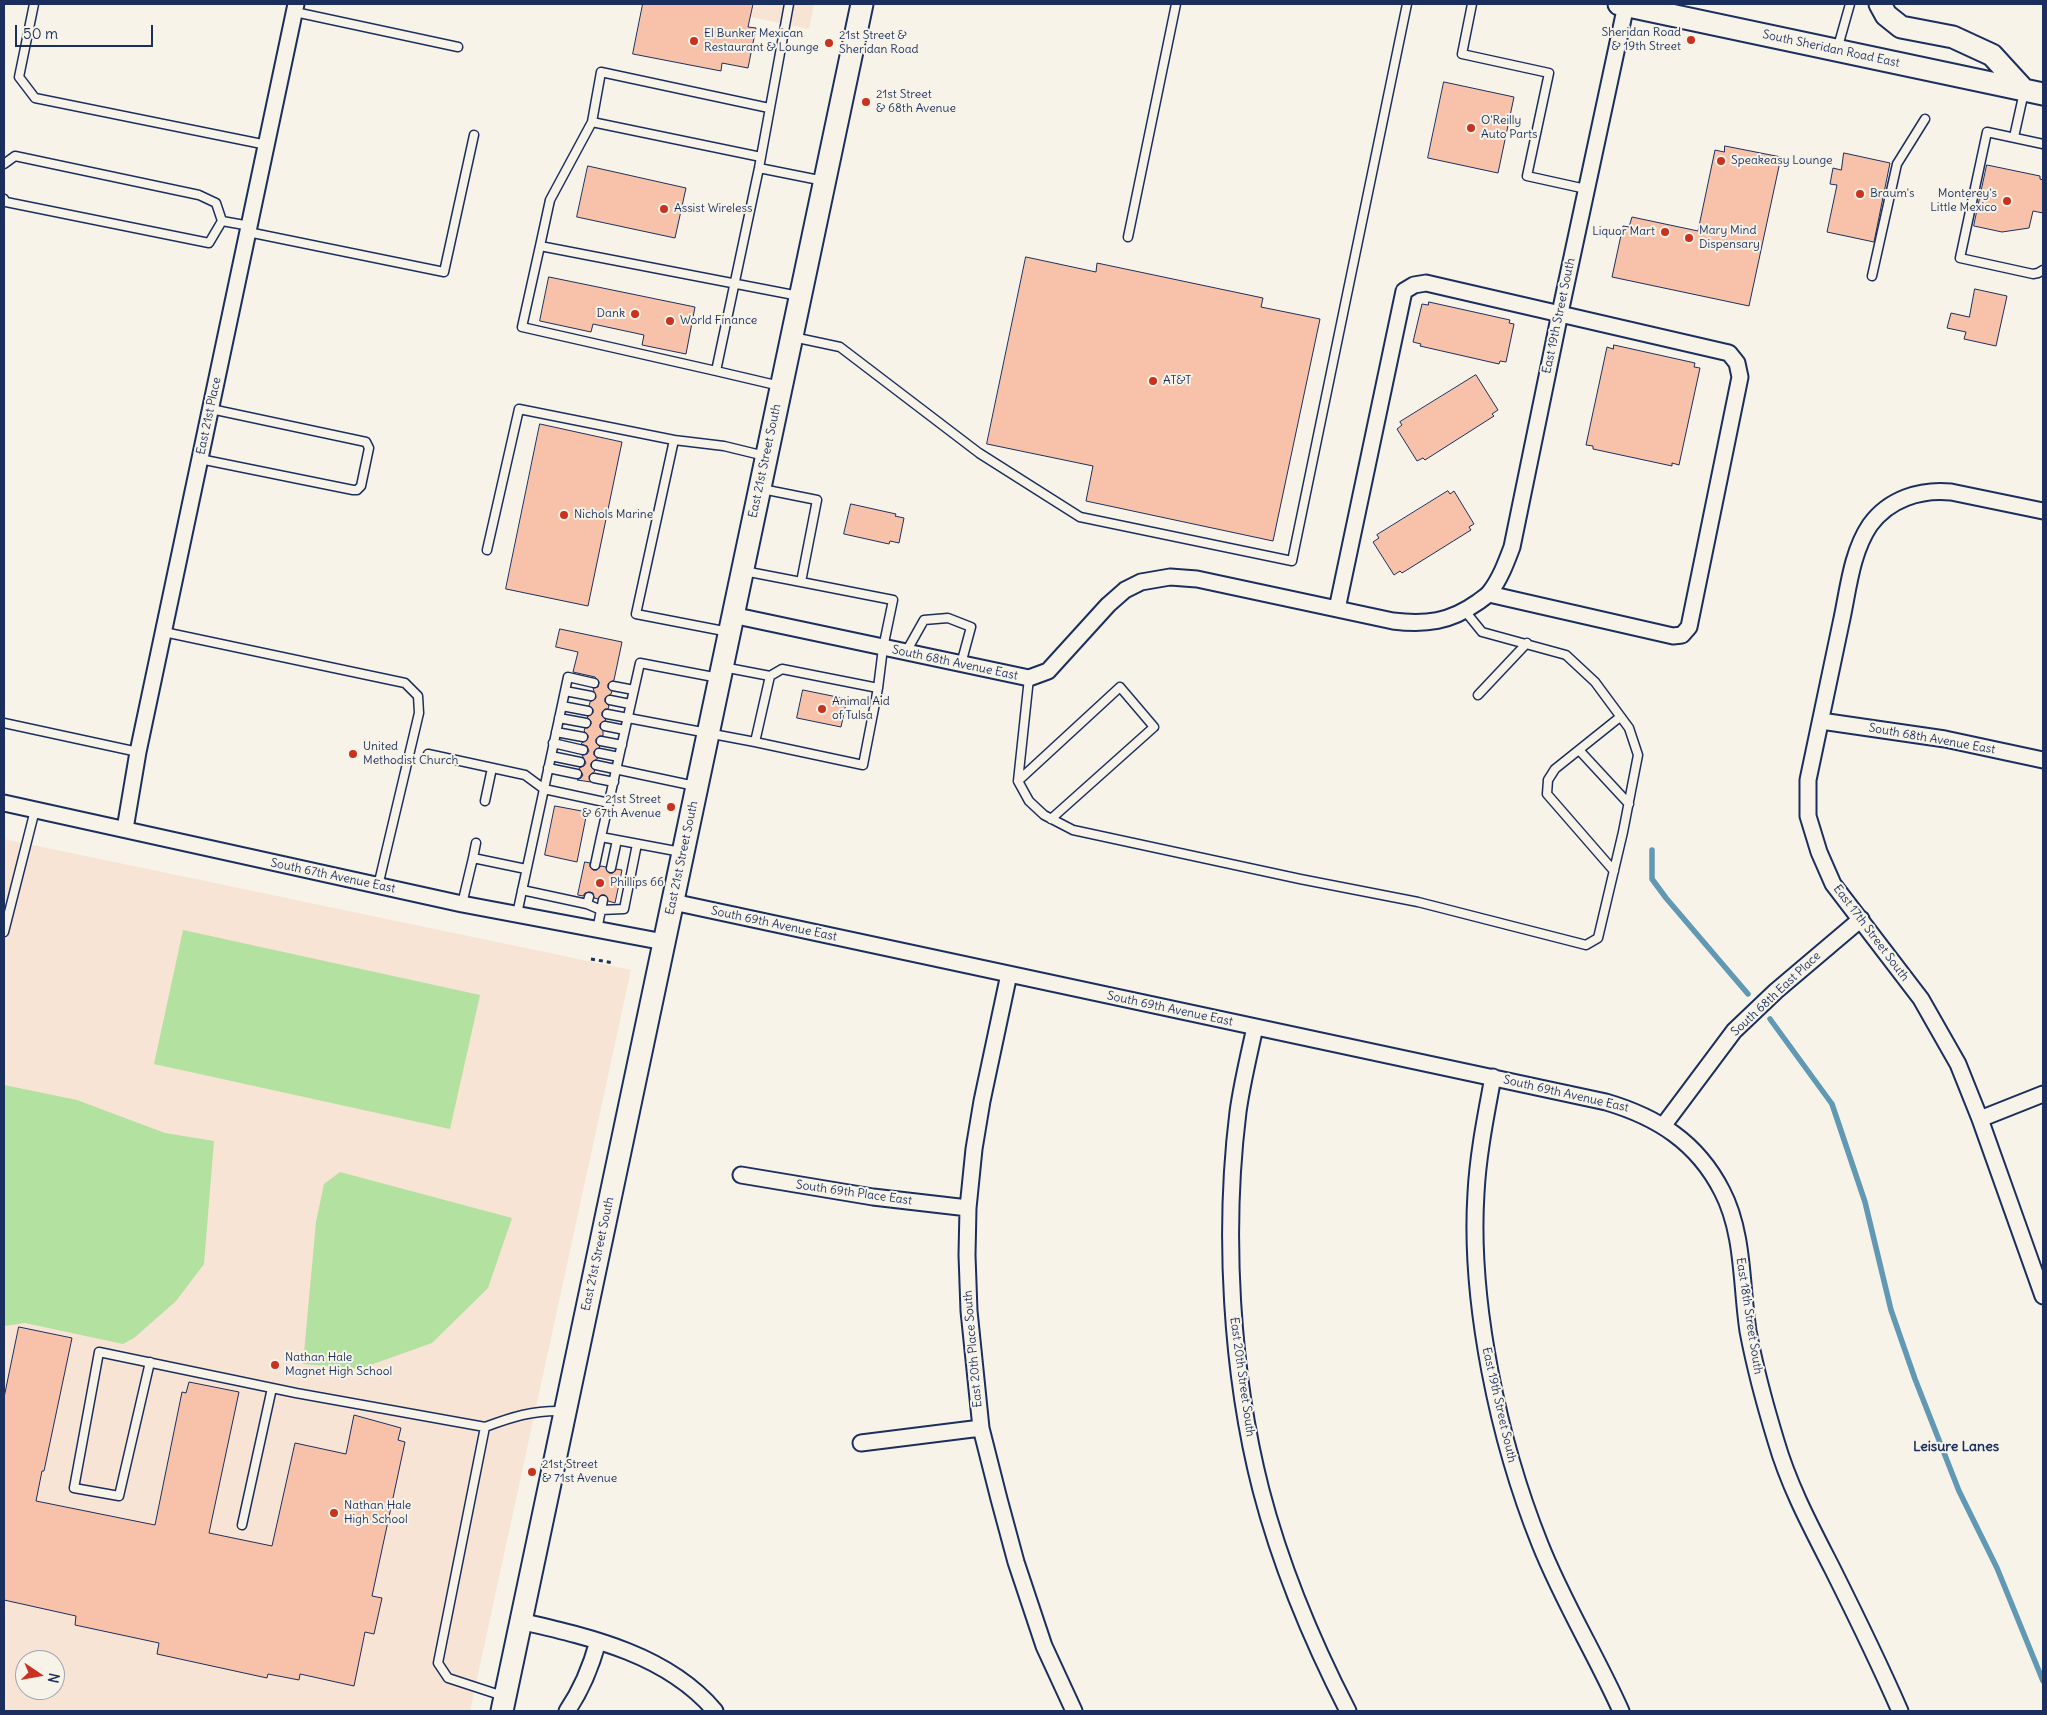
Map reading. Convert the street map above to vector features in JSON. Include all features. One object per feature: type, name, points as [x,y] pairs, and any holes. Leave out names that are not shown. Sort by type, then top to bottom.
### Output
[{"type":"main road","name":"East 21st Street South","points":[[503,1704],[862,4]]},
{"type":"main road","name":"South Sheridan Road East","points":[[1622,4],[1686,14],[1837,50],[2034,92]]},
{"type":"main road","points":[[1880,4],[1886,15],[1901,26],[1953,37],[1992,55],[2034,92]]},
{"type":"street","name":"East 19th Street South","points":[[1465,611],[1489,594],[1503,571],[1512,548],[1622,4]]},
{"type":"street","name":"East 21st Place","points":[[125,830],[138,752],[296,8]]},
{"type":"street","points":[[1337,609],[1404,291],[1414,285],[1426,283],[1729,353],[1737,364],[1740,377],[1689,627],[1682,635],[1673,636],[1489,594]]},
{"type":"street","name":"East 17th Street South","points":[[2043,511],[1936,490],[1904,498],[1885,509],[1871,524],[1855,562],[1808,780],[1808,816],[1819,852],[1833,884],[1921,999],[1958,1064],[1980,1119],[2043,1296]]},
{"type":"street","name":"South 68th Avenue East","points":[[730,624],[906,652],[1029,678],[1048,671],[1108,605],[1125,590],[1141,582],[1170,577],[1197,579],[1417,624],[1434,622],[1465,611]]},
{"type":"street","name":"South 68th Avenue East","points":[[1821,721],[1945,739],[2043,760]]},
{"type":"street","name":"South 67th Avenue East","points":[[4,803],[462,904],[664,942]]},
{"type":"street","name":"South 69th Avenue East","points":[[673,902],[1493,1077],[1633,1110],[1663,1126]]},
{"type":"street","name":"South 68th East Place","points":[[1663,1126],[1734,1030],[1783,985],[1861,919]]},
{"type":"street","name":"East 20th Place South","points":[[1009,974],[982,1101],[974,1149],[968,1208],[969,1311],[981,1428],[1016,1562],[1044,1646],[1074,1711]]},
{"type":"street","name":"East 20th Street South","points":[[1255,1027],[1238,1111],[1233,1165],[1232,1285],[1237,1354],[1246,1418],[1261,1490],[1274,1534],[1303,1616],[1348,1711]]},
{"type":"street","name":"East 19th Street South","points":[[1493,1077],[1478,1164],[1475,1223],[1484,1335],[1495,1392],[1511,1462],[1540,1544],[1571,1613],[1621,1711]]},
{"type":"street","points":[[1980,1119],[2043,1094]]},
{"type":"street","name":"East 18th Street South","points":[[1663,1126],[1689,1146],[1723,1191],[1738,1242],[1748,1331],[1759,1383],[1776,1444],[1798,1500],[1876,1656],[1900,1711]]},
{"type":"street","name":"South 69th Place East","points":[[741,1175],[873,1197],[968,1208]]},
{"type":"street","points":[[861,1443],[981,1428]]},
{"type":"street","points":[[520,1621],[573,1633],[626,1650],[652,1663],[694,1691],[714,1711]]},
{"type":"street","points":[[567,1711],[582,1688],[598,1641]]},
{"type":"lane","points":[[34,4],[18,77],[35,98],[267,145]]},
{"type":"lane","points":[[716,371],[759,168],[789,4]]},
{"type":"lane","points":[[1128,237],[1176,4]]},
{"type":"lane","points":[[791,336],[840,347],[979,453],[1080,516],[1292,561],[1407,4]]},
{"type":"lane","points":[[1472,4],[1462,54],[1549,73],[1527,176],[1586,189]]},
{"type":"lane","points":[[1837,50],[1850,4]]},
{"type":"lane","points":[[296,8],[458,46]]},
{"type":"lane","points":[[769,108],[601,72],[592,122],[550,200],[522,327],[781,387]]},
{"type":"lane","points":[[2014,137],[2034,92]]},
{"type":"lane","points":[[1872,276],[1897,164],[1925,119]]},
{"type":"lane","points":[[592,122],[761,157]]},
{"type":"lane","points":[[2043,144],[1987,132],[1960,258],[2033,274],[2043,270]]},
{"type":"lane","points":[[222,220],[249,229],[444,272],[474,135]]},
{"type":"lane","points":[[4,164],[15,156],[199,195],[216,203],[222,220],[210,243],[6,202],[4,199]]},
{"type":"lane","points":[[759,168],[824,181]]},
{"type":"lane","points":[[540,246],[800,296]]},
{"type":"lane","points":[[200,459],[353,490],[357,490],[361,486],[369,448],[366,442],[211,409]]},
{"type":"lane","points":[[487,550],[519,409],[674,440],[724,446],[766,456]]},
{"type":"lane","points":[[674,440],[636,614],[730,624]]},
{"type":"lane","points":[[759,488],[817,500],[801,582]]},
{"type":"lane","points":[[607,714],[863,765],[893,600],[742,570]]},
{"type":"lane","points":[[1029,678],[1018,781],[1029,801],[1044,815],[1073,830],[1300,879],[1418,902],[1586,944],[1598,938],[1629,804],[1638,755],[1629,728],[1595,682],[1566,655],[1482,632],[1465,611]]},
{"type":"lane","points":[[906,652],[924,620],[948,618],[971,626],[961,664]]},
{"type":"lane","points":[[164,632],[405,683],[418,696],[419,713],[378,886]]},
{"type":"lane","points":[[1478,695],[1527,643]]},
{"type":"lane","points":[[595,865],[640,663],[770,676],[782,670],[878,688]]},
{"type":"lane","points":[[755,742],[770,676]]},
{"type":"lane","points":[[517,914],[568,677],[594,682]]},
{"type":"lane","points":[[613,686],[634,690]]},
{"type":"lane","points":[[1018,781],[1120,686],[1154,727],[1051,819]]},
{"type":"lane","points":[[565,691],[591,696]]},
{"type":"lane","points":[[610,700],[630,704]]},
{"type":"lane","points":[[562,706],[588,711]]},
{"type":"lane","points":[[1614,871],[1548,794],[1548,780],[1555,769],[1620,717]]},
{"type":"lane","points":[[559,718],[586,723]]},
{"type":"lane","points":[[4,723],[138,752]]},
{"type":"lane","points":[[605,726],[625,730]]},
{"type":"lane","points":[[556,732],[583,737]]},
{"type":"lane","points":[[602,741],[622,744]]},
{"type":"lane","points":[[554,744],[583,750]]},
{"type":"lane","points":[[1579,750],[1629,804]]},
{"type":"lane","points":[[599,753],[619,757]]},
{"type":"lane","points":[[428,754],[525,775],[544,789],[609,803]]},
{"type":"lane","points":[[551,756],[580,762]]},
{"type":"lane","points":[[596,766],[697,787]]},
{"type":"lane","points":[[485,800],[492,768]]},
{"type":"lane","points":[[548,768],[578,774]]},
{"type":"lane","points":[[594,778],[614,782]]},
{"type":"lane","points":[[4,932],[35,810]]},
{"type":"lane","points":[[601,837],[683,852]]},
{"type":"lane","points":[[611,868],[617,840]]},
{"type":"lane","points":[[462,904],[476,843]]},
{"type":"lane","points":[[522,890],[588,900],[601,910],[624,909],[637,844]]},
{"type":"lane","points":[[473,858],[526,869]]},
{"type":"lane","points":[[597,930],[603,900]]},
{"type":"lane","points":[[150,1362],[119,1496],[74,1488],[99,1352],[150,1362],[272,1388],[484,1428],[512,1417],[541,1410],[565,1411]]},
{"type":"lane","points":[[242,1526],[272,1388]]},
{"type":"lane","points":[[484,1428],[438,1663],[448,1678],[503,1704]]},
{"type":"path","points":[[591,959],[614,963]]},
{"type":"shaded area","points":[[688,4],[814,4],[809,29]]},
{"type":"shaded area","name":"Nathan Hale Magnet High School","points":[[4,839],[631,970],[470,1711],[4,1711]]},
{"type":"green space","points":[[183,930],[480,995],[450,1129],[154,1064]]},
{"type":"green space","points":[[4,1085],[77,1100],[165,1133],[214,1141],[204,1264],[176,1301],[134,1338],[123,1344],[25,1323],[4,1326]]},
{"type":"green space","points":[[340,1172],[512,1218],[488,1288],[432,1343],[359,1369],[303,1364],[316,1222],[324,1184]]},
{"type":"building","name":"El Bunker Mexican Restaurant & Lounge","points":[[643,4],[753,4],[748,27],[756,28],[748,68],[722,63],[721,71],[633,54]]},
{"type":"building","name":"O'Reilly Auto Parts","points":[[1444,82],[1514,97],[1498,173],[1428,158]]},
{"type":"building","points":[[1725,146],[1781,157],[1749,306],[1612,277],[1623,226],[1629,227],[1632,217],[1698,231],[1715,150],[1724,152]]},
{"type":"building","name":"Braum's","points":[[1844,153],[1890,163],[1874,242],[1827,232],[1837,185],[1830,184],[1833,168],[1841,170]]},
{"type":"building","name":"Monterey's Little Mexico","points":[[1987,165],[2040,176],[2040,179],[2043,180],[2043,213],[2033,211],[2029,228],[2002,232],[1974,226]]},
{"type":"building","points":[[588,166],[686,188],[675,238],[577,217]]},
{"type":"building","name":"AT&T","points":[[1026,257],[1096,272],[1097,263],[1263,298],[1261,307],[1320,319],[1273,541],[1086,501],[1093,466],[987,444]]},
{"type":"building","points":[[549,277],[695,307],[686,354],[642,345],[644,335],[593,324],[591,332],[540,321]]},
{"type":"building","points":[[1975,289],[2007,296],[1996,346],[1964,339],[1966,332],[1947,328],[1951,313],[1969,317]]},
{"type":"building","points":[[1429,302],[1510,320],[1509,323],[1514,324],[1506,362],[1500,361],[1499,364],[1420,346],[1421,344],[1413,342],[1422,304],[1428,305]]},
{"type":"building","points":[[1614,345],[1695,363],[1694,367],[1700,368],[1679,465],[1672,463],[1672,466],[1593,449],[1593,446],[1586,445],[1607,347],[1613,349]]},
{"type":"building","points":[[1476,375],[1498,410],[1492,414],[1494,416],[1425,460],[1423,458],[1417,461],[1397,429],[1402,425],[1400,422]]},
{"type":"building","name":"Nichols Marine","points":[[540,424],[622,442],[588,606],[506,589]]},
{"type":"building","points":[[1448,491],[1450,494],[1454,491],[1474,524],[1469,527],[1471,530],[1402,573],[1400,571],[1394,575],[1373,542],[1379,538],[1377,535]]},
{"type":"building","points":[[851,504],[896,514],[895,516],[904,518],[899,543],[890,541],[889,544],[844,534]]},
{"type":"building","points":[[560,629],[622,642],[614,680],[608,684],[608,688],[612,691],[605,698],[605,702],[609,706],[608,709],[602,712],[602,716],[606,720],[600,724],[603,736],[599,736],[596,739],[596,743],[600,747],[594,751],[594,755],[598,758],[591,763],[591,767],[595,771],[589,776],[591,782],[577,780],[583,775],[579,768],[586,763],[582,755],[587,754],[589,751],[587,746],[581,744],[588,738],[584,731],[591,724],[587,717],[593,713],[593,709],[589,706],[590,702],[596,698],[593,688],[598,687],[599,682],[595,677],[573,672],[578,652],[556,647]]},
{"type":"building","name":"Animal Aid of Tulsa","points":[[803,690],[847,699],[841,727],[797,718]]},
{"type":"building","points":[[555,806],[587,812],[577,862],[545,855]]},
{"type":"building","name":"Phillips 66","points":[[585,862],[590,863],[590,867],[593,870],[597,870],[601,866],[606,867],[609,873],[613,873],[616,869],[622,870],[615,903],[608,901],[605,895],[601,895],[598,899],[594,898],[593,893],[590,892],[585,893],[583,896],[578,895]]},
{"type":"building","name":"Nathan Hale High School","points":[[19,1327],[72,1338],[36,1501],[155,1525],[182,1392],[186,1393],[189,1382],[239,1392],[209,1533],[272,1546],[295,1443],[346,1454],[354,1415],[401,1428],[398,1440],[405,1442],[372,1596],[382,1598],[374,1634],[365,1632],[354,1686],[300,1674],[299,1680],[268,1674],[267,1678],[157,1654],[159,1643],[75,1625],[76,1616],[4,1600],[4,1398]]},
{"type":"waterway","points":[[1652,850],[1652,879],[1748,994]]},
{"type":"waterway","points":[[1770,1019],[1832,1104],[1865,1202],[1891,1310],[1915,1379],[1959,1491],[1997,1568],[2043,1681]]},
{"type":"place","name":"Sheridan Road & 19th Street","points":[[1691,40]]},
{"type":"place","name":"El Bunker Mexican Restaurant & Lounge","points":[[694,41]]},
{"type":"place","name":"21st Street & Sheridan Road","points":[[829,43]]},
{"type":"place","name":"21st Street & 68th Avenue","points":[[866,102]]},
{"type":"place","name":"O'Reilly Auto Parts","points":[[1471,128]]},
{"type":"place","name":"Speakeasy Lounge","points":[[1721,161]]},
{"type":"place","name":"Braum's","points":[[1860,194]]},
{"type":"place","name":"Monterey's Little Mexico","points":[[2007,201]]},
{"type":"place","name":"Assist Wireless","points":[[664,209]]},
{"type":"place","name":"Liquor Mart","points":[[1665,232]]},
{"type":"place","name":"Mary Mind Dispensary","points":[[1689,238]]},
{"type":"place","name":"Dank","points":[[635,314]]},
{"type":"place","name":"World Finance","points":[[670,321]]},
{"type":"place","name":"AT&T","points":[[1153,381]]},
{"type":"place","name":"Nichols Marine","points":[[564,515]]},
{"type":"place","name":"Animal Aid of Tulsa","points":[[822,709]]},
{"type":"place","name":"United Methodist Church","points":[[353,754]]},
{"type":"place","name":"21st Street & 67th Avenue","points":[[671,807]]},
{"type":"place","name":"Phillips 66","points":[[600,883]]},
{"type":"place","name":"Nathan Hale Magnet High School","points":[[275,1365]]},
{"type":"place","name":"21st Street & 71st Avenue","points":[[532,1472]]},
{"type":"place","name":"Nathan Hale High School","points":[[334,1513]]},
{"type":"district","name":"Leisure Lanes","points":[[1956,1447]]}]
